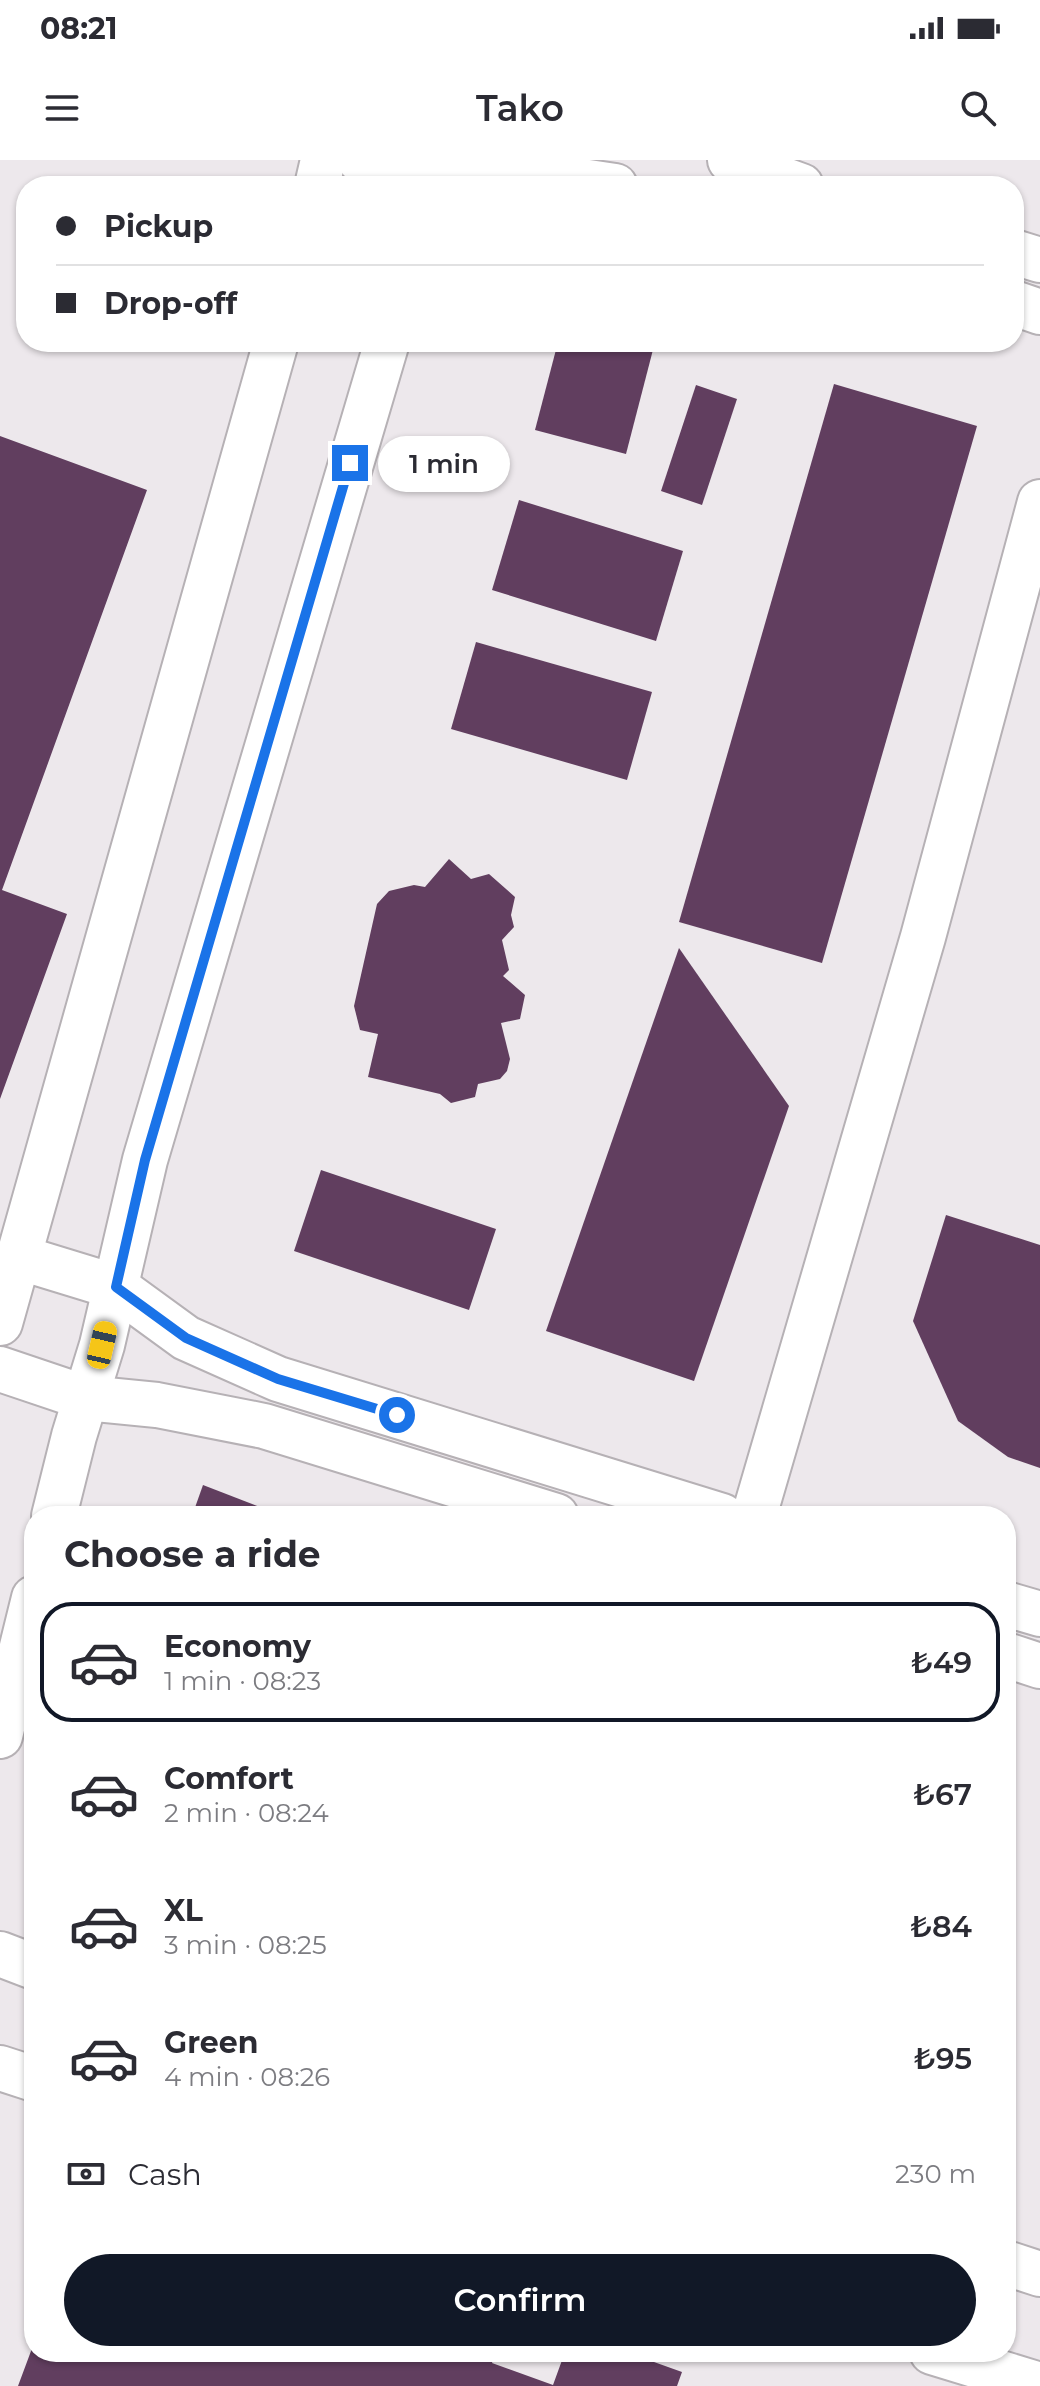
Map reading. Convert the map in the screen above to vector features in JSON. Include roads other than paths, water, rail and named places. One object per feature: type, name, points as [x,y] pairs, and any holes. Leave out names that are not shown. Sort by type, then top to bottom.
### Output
[{"type":"street","points":[[360,160],[379,168],[421,169],[442,160]]},
{"type":"street","points":[[466,160],[493,168],[547,176]]},
{"type":"street","points":[[730,160],[774,176]]},
{"type":"street","points":[[0,1323],[273,352]]},
{"type":"street","points":[[57,1506],[116,1287],[145,1160],[384,352]]},
{"type":"street","points":[[757,1506],[923,937],[1040,502]]},
{"type":"street","points":[[18,1257],[116,1287],[186,1338],[278,1379],[690,1506]]},
{"type":"street","points":[[0,1369],[86,1398],[157,1405],[264,1426],[524,1506]]},
{"type":"street","points":[[1016,1607],[1040,1614]]},
{"type":"street","points":[[0,1736],[24,1639]]},
{"type":"street","points":[[1016,1658],[1040,1666]]},
{"type":"street","points":[[0,1954],[24,1963]]},
{"type":"street","points":[[0,2068],[24,2076]]},
{"type":"street","points":[[1016,2266],[1040,2274]]},
{"type":"street","points":[[965,2362],[1040,2385]]}]
